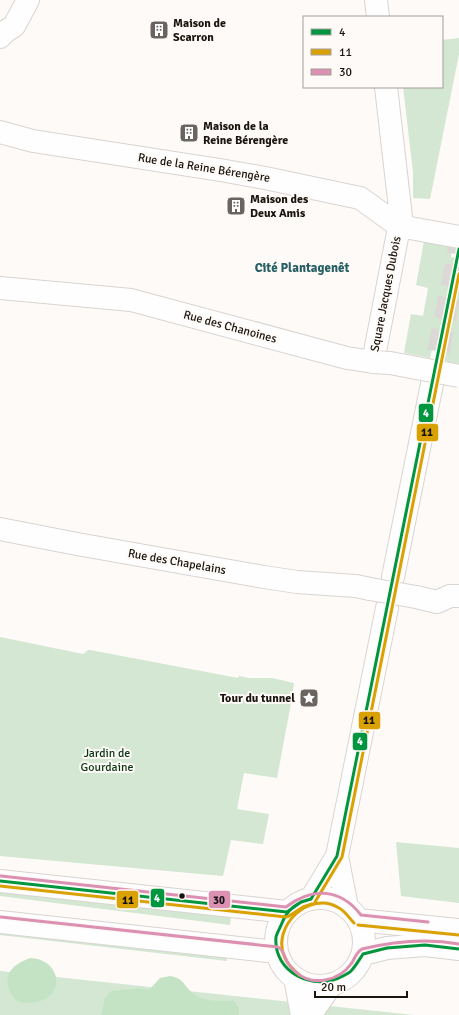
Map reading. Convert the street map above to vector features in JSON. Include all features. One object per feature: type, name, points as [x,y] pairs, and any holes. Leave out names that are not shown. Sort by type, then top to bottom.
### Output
[{"type":"street","points":[[0,38],[6,31],[14,26],[28,0]]},
{"type":"street","points":[[376,0],[378,16]]},
{"type":"street","name":"Square Jacques Dubois","points":[[373,362],[401,217],[386,88]]},
{"type":"street","name":"Rue de la Reine Bérengère","points":[[0,132],[33,141],[220,170],[360,198],[399,226]]},
{"type":"street","points":[[399,226],[459,237]]},
{"type":"street","name":"Rue des Chanoines","points":[[0,288],[131,300],[347,358],[390,363],[459,376]]},
{"type":"street","points":[[394,577],[432,384]]},
{"type":"street","name":"Rue des Chapelains","points":[[0,529],[90,547],[297,582],[363,587],[437,602],[450,596],[459,596]]},
{"type":"street","points":[[311,899],[337,856],[387,608]]},
{"type":"street","points":[[337,856],[353,914],[363,929],[364,937],[375,951]]},
{"type":"street","points":[[0,881],[288,912]]},
{"type":"street","points":[[459,930],[353,914],[334,900],[325,898],[311,899],[301,902],[288,912],[279,927],[277,938],[278,952],[284,967],[295,978],[303,983],[319,986],[332,984],[343,980],[349,976],[360,962],[375,951],[425,945],[459,949]]},
{"type":"street","points":[[0,922],[278,952]]},
{"type":"street","points":[[295,978],[307,1009],[332,984]]},
{"type":"green space","points":[[459,38],[459,54],[430,199],[413,198],[413,172],[403,88],[443,88],[443,40]]},
{"type":"green space","points":[[424,241],[452,246],[451,257],[459,258],[459,364],[444,361],[445,352],[432,349],[430,358],[404,353],[411,314],[423,316],[428,288],[416,285]]},
{"type":"green space","name":"Jardin de Gourdaine","points":[[0,637],[83,654],[90,650],[238,678],[239,676],[249,678],[272,678],[294,683],[277,778],[244,773],[237,809],[269,814],[263,844],[231,840],[223,876],[0,856]]},
{"type":"green space","points":[[396,842],[459,848],[459,903],[401,896]]},
{"type":"green space","points":[[0,888],[231,916],[230,925],[0,896]]},
{"type":"green space","points":[[0,928],[227,954],[227,961],[0,935]]},
{"type":"green space","points":[[30,958],[41,960],[49,965],[54,972],[56,980],[55,989],[50,996],[41,1001],[24,1003],[14,998],[10,991],[8,978],[12,968]]},
{"type":"green space","points":[[0,971],[414,1015],[0,1015]]},
{"type":"green space","points":[[170,976],[179,979],[190,991],[203,999],[234,1001],[239,1008],[239,1015],[101,1015],[105,998],[111,991],[140,988],[149,990],[160,978]]},
{"type":"tunnel","points":[[432,384],[459,249]]},
{"type":"transit line","name":"4","points":[[311,899],[337,856],[459,249]]},
{"type":"transit line","name":"11","points":[[315,902],[342,857],[459,274]]},
{"type":"transit line","name":"30","points":[[1,876],[286,907],[296,900],[306,896],[325,893],[335,895],[344,900],[353,906],[361,915],[428,922]]},
{"type":"transit line","name":"4","points":[[0,881],[287,912],[301,902],[311,899]]},
{"type":"transit line","name":"11","points":[[0,886],[286,917],[303,907],[312,904]]},
{"type":"transit line","name":"4","points":[[311,899],[297,904],[290,910],[284,918],[276,935],[277,950],[281,961],[288,969],[298,976],[308,980],[320,982],[332,980],[350,972],[363,954]]},
{"type":"transit line","name":"11","points":[[299,975],[286,960],[282,946],[283,934],[288,924],[296,914],[305,907],[316,903],[328,903],[341,909],[354,923]]},
{"type":"transit line","name":"30","points":[[1,917],[278,947],[282,950],[288,963],[295,971],[302,977],[317,981],[340,975],[346,970],[362,949],[410,941],[435,941],[459,944]]},
{"type":"transit line","name":"11","points":[[358,925],[459,935]]},
{"type":"transit line","name":"4","points":[[363,954],[387,948],[425,945],[459,949]]},
{"type":"place","name":"Maison de Scarron","points":[[159,30]]},
{"type":"place","name":"Maison de la Reine Bérengère","points":[[189,133]]},
{"type":"place","name":"Maison des Deux Amis","points":[[236,206]]},
{"type":"place","name":"Tour du tunnel","points":[[309,698]]},
{"type":"district","name":"Cité Plantagenêt","points":[[302,268]]}]
